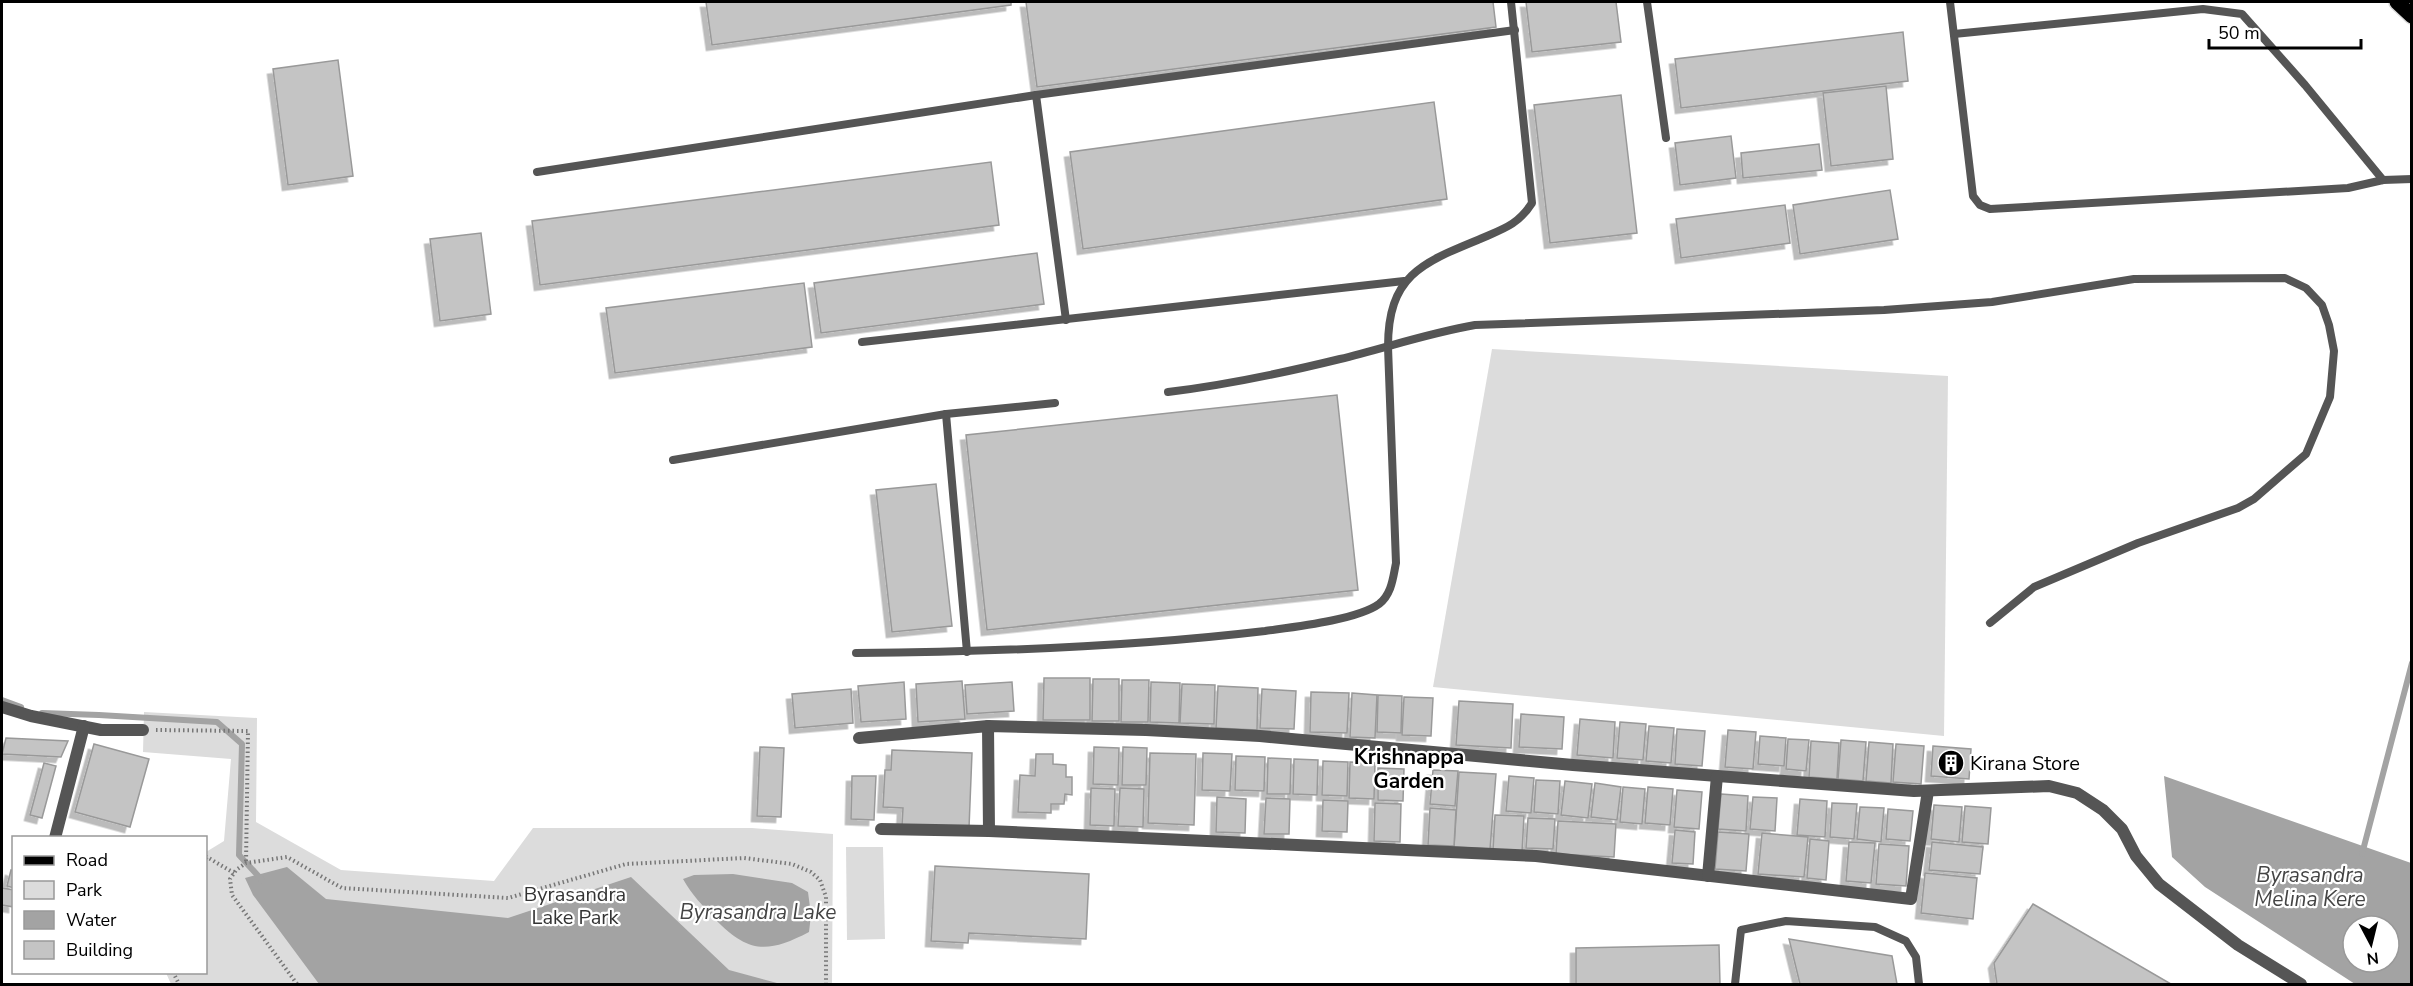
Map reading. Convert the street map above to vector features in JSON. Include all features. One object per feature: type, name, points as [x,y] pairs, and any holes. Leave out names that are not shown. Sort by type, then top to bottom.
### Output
[{"type":"main road","points":[[2397,2],[2412,16]]},
{"type":"street","points":[[2,707],[31,716],[101,730],[143,730]]},
{"type":"street","points":[[55,836],[84,726]]},
{"type":"street","points":[[988,726],[989,831]]},
{"type":"street","points":[[859,738],[988,726],[1146,730],[1260,736],[1717,776],[1928,791],[2049,786],[2078,793],[2103,810],[2122,829],[2136,856],[2159,884],[2238,945],[2301,984]]},
{"type":"street","points":[[1708,876],[1717,776]]},
{"type":"street","points":[[880,829],[989,831],[1536,856],[1911,899],[1928,791]]},
{"type":"lane","points":[[856,653],[968,652],[1217,636],[1303,626],[1364,611],[1379,604],[1390,589],[1396,563],[1388,347],[1388,326],[1392,304],[1404,281],[1439,255],[1506,228],[1522,218],[1532,203],[1511,2]]},
{"type":"lane","points":[[1647,2],[1666,138]]},
{"type":"lane","points":[[1950,2],[1973,196],[1980,205],[1990,209],[2348,188],[2383,180],[2412,179]]},
{"type":"lane","points":[[1954,34],[2203,9],[2241,14],[2305,85],[2383,180]]},
{"type":"lane","points":[[537,172],[1036,95],[1515,30]]},
{"type":"lane","points":[[1036,95],[1066,320]]},
{"type":"lane","points":[[1168,392],[1215,386],[1388,347],[1435,332],[1475,326],[1884,310],[1992,302],[2134,279],[2285,278],[2306,288],[2322,305],[2330,325],[2334,351],[2330,397],[2306,454],[2254,499],[2238,508],[2138,543],[2034,587],[1990,623]]},
{"type":"lane","points":[[862,342],[1404,281]]},
{"type":"lane","points":[[673,460],[946,414],[1055,403]]},
{"type":"lane","points":[[946,414],[968,652]]},
{"type":"lane","points":[[1735,984],[1741,930],[1786,921],[1875,927],[1906,941],[1916,957],[1919,984]]},
{"type":"path","points":[[143,730],[248,731],[246,863]]},
{"type":"path","points":[[207,857],[234,873]]},
{"type":"path","points":[[297,984],[232,895],[230,879],[246,863],[287,857],[342,888],[508,898],[626,864],[744,858],[792,864],[811,872],[820,880],[826,897],[826,984]]},
{"type":"green space","points":[[1492,349],[1948,376],[1944,736],[1433,687]]},
{"type":"green space","name":"Byrasandra Lake Park","points":[[144,712],[257,718],[256,822],[341,870],[494,881],[533,828],[752,828],[833,834],[832,984],[171,984],[166,974],[207,974],[207,851],[224,841],[231,759],[143,752]]},
{"type":"green space","points":[[846,847],[883,847],[885,939],[847,940]]},
{"type":"water","name":"Byrasandra Melina Kere","points":[[2164,776],[2411,863],[2411,984],[2355,984],[2205,887],[2172,857]]},
{"type":"water","name":"Byrasandra Lake","points":[[287,867],[326,899],[508,918],[631,877],[729,970],[777,983],[801,984],[319,984],[253,895],[245,878]]},
{"type":"water","name":"Byrasandra Lake","points":[[733,874],[792,883],[808,892],[811,915],[809,932],[770,947],[748,944],[715,919],[683,879],[694,875]]},
{"type":"building","points":[[706,2],[1011,2],[1011,5],[712,45]]},
{"type":"building","points":[[1026,2],[1493,2],[1496,27],[1037,87]]},
{"type":"building","points":[[1526,2],[1616,2],[1621,42],[1532,52]]},
{"type":"building","points":[[1903,32],[1908,81],[1681,108],[1675,59]]},
{"type":"building","points":[[338,60],[353,176],[288,185],[273,69]]},
{"type":"building","points":[[1886,86],[1893,159],[1831,166],[1823,93]]},
{"type":"building","points":[[1621,95],[1637,233],[1550,243],[1534,105]]},
{"type":"building","points":[[1434,102],[1447,199],[1083,249],[1070,152]]},
{"type":"building","points":[[1731,136],[1736,178],[1680,185],[1675,143]]},
{"type":"building","points":[[1819,144],[1822,170],[1743,178],[1741,153]]},
{"type":"building","points":[[991,162],[999,225],[540,285],[532,221]]},
{"type":"building","points":[[1890,190],[1898,239],[1800,254],[1793,205]]},
{"type":"building","points":[[1785,205],[1790,243],[1681,258],[1676,219]]},
{"type":"building","points":[[481,233],[491,314],[440,321],[430,239]]},
{"type":"building","points":[[1037,253],[1044,304],[821,333],[814,283]]},
{"type":"building","points":[[804,283],[812,347],[615,373],[606,308]]},
{"type":"building","points":[[1337,395],[1358,590],[987,630],[966,435]]},
{"type":"building","points":[[936,484],[952,626],[892,632],[876,490]]},
{"type":"building","points":[[1044,678],[1090,678],[1090,720],[1043,720]]},
{"type":"building","points":[[1093,679],[1119,679],[1119,721],[1092,721]]},
{"type":"building","points":[[1122,680],[1149,680],[1148,722],[1121,722]]},
{"type":"building","points":[[962,681],[965,719],[918,722],[916,684]]},
{"type":"building","points":[[904,682],[906,719],[861,722],[858,686]]},
{"type":"building","points":[[1012,682],[1014,711],[967,714],[965,685]]},
{"type":"building","points":[[1151,682],[1180,683],[1179,723],[1150,722]]},
{"type":"building","points":[[1182,684],[1215,685],[1214,724],[1180,723]]},
{"type":"building","points":[[1218,686],[1258,688],[1257,730],[1216,728]]},
{"type":"building","points":[[851,689],[853,723],[795,728],[792,694]]},
{"type":"building","points":[[1262,689],[1296,691],[1294,729],[1260,728]]},
{"type":"building","points":[[1311,692],[1349,693],[1347,733],[1310,732]]},
{"type":"building","points":[[1352,693],[1377,695],[1375,738],[1350,737]]},
{"type":"building","points":[[1378,695],[1402,696],[1401,733],[1377,732]]},
{"type":"building","points":[[1404,697],[1433,698],[1431,736],[1402,735]]},
{"type":"building","points":[[1459,701],[1513,704],[1511,748],[1456,745]]},
{"type":"building","points":[[1521,714],[1564,717],[1562,749],[1519,747]]},
{"type":"building","points":[[1580,719],[1615,722],[1613,758],[1577,755]]},
{"type":"building","points":[[1620,722],[1646,724],[1643,760],[1617,758]]},
{"type":"building","points":[[1649,726],[1674,728],[1671,763],[1646,761]]},
{"type":"building","points":[[1677,729],[1705,731],[1702,766],[1675,764]]},
{"type":"building","points":[[1728,730],[1756,732],[1753,769],[1725,767]]},
{"type":"building","points":[[1760,736],[1786,738],[1784,766],[1758,764]]},
{"type":"building","points":[[6,738],[68,741],[61,757],[2,754]]},
{"type":"building","points":[[1788,739],[1809,740],[1806,771],[1786,769]]},
{"type":"building","points":[[1841,740],[1866,742],[1863,781],[1838,779]]},
{"type":"building","points":[[1811,741],[1839,743],[1837,779],[1809,777]]},
{"type":"building","points":[[1869,742],[1893,744],[1891,783],[1866,781]]},
{"type":"building","points":[[94,744],[149,759],[130,827],[75,812]]},
{"type":"building","points":[[1896,744],[1924,746],[1921,784],[1893,782]]},
{"type":"building","name":"Kirana Store","points":[[1933,746],[1971,749],[1969,779],[1931,776]]},
{"type":"building","points":[[760,747],[784,748],[781,817],[757,816]]},
{"type":"building","points":[[1094,747],[1119,748],[1118,785],[1093,784]]},
{"type":"building","points":[[1123,747],[1147,748],[1146,785],[1122,785]]},
{"type":"building","points":[[892,750],[972,753],[969,828],[902,825],[903,808],[883,807],[885,770],[891,770]]},
{"type":"building","points":[[1150,753],[1196,754],[1194,825],[1148,823]]},
{"type":"building","points":[[1203,753],[1232,754],[1230,791],[1202,790]]},
{"type":"building","points":[[1036,754],[1053,754],[1053,764],[1066,765],[1066,777],[1072,777],[1072,795],[1065,794],[1064,804],[1051,804],[1051,813],[1018,812],[1020,775],[1035,776]]},
{"type":"building","points":[[1236,756],[1265,757],[1264,791],[1235,790]]},
{"type":"building","points":[[1268,758],[1291,759],[1290,794],[1267,794]]},
{"type":"building","points":[[1294,759],[1318,760],[1317,795],[1293,794]]},
{"type":"building","points":[[1323,761],[1348,762],[1347,796],[1322,795]]},
{"type":"building","points":[[1350,762],[1375,763],[1374,799],[1349,798]]},
{"type":"building","points":[[44,763],[56,766],[42,818],[30,815]]},
{"type":"building","points":[[1378,768],[1404,769],[1403,801],[1378,800]]},
{"type":"building","points":[[1433,770],[1458,771],[1455,806],[1430,804]]},
{"type":"building","points":[[1459,772],[1496,774],[1490,849],[1454,847]]},
{"type":"building","points":[[852,776],[876,776],[874,820],[851,819]]},
{"type":"building","points":[[1509,776],[1534,778],[1531,813],[1506,811]]},
{"type":"building","points":[[1536,780],[1560,781],[1558,814],[1534,812]]},
{"type":"building","points":[[1565,781],[1592,784],[1588,818],[1561,815]]},
{"type":"building","points":[[1595,783],[1621,787],[1617,820],[1591,817]]},
{"type":"building","points":[[1623,787],[1645,789],[1642,824],[1620,822]]},
{"type":"building","points":[[1648,787],[1673,789],[1670,825],[1645,823]]},
{"type":"building","points":[[1091,788],[1115,789],[1114,826],[1090,825]]},
{"type":"building","points":[[1120,788],[1144,789],[1143,827],[1118,826]]},
{"type":"building","points":[[1677,790],[1702,792],[1699,829],[1674,827]]},
{"type":"building","points":[[1721,794],[1748,796],[1746,831],[1718,829]]},
{"type":"building","points":[[1217,797],[1246,799],[1245,833],[1216,832]]},
{"type":"building","points":[[1753,797],[1777,798],[1775,831],[1750,829]]},
{"type":"building","points":[[1266,798],[1290,799],[1289,834],[1264,834]]},
{"type":"building","points":[[1800,799],[1827,801],[1825,837],[1797,835]]},
{"type":"building","points":[[1323,800],[1348,801],[1347,832],[1322,831]]},
{"type":"building","points":[[1375,803],[1401,804],[1400,842],[1374,841]]},
{"type":"building","points":[[1832,803],[1857,804],[1854,839],[1830,837]]},
{"type":"building","points":[[1934,805],[1962,807],[1959,842],[1931,839]]},
{"type":"building","points":[[1965,806],[1991,808],[1988,844],[1962,842]]},
{"type":"building","points":[[1860,807],[1884,808],[1881,842],[1857,839]]},
{"type":"building","points":[[1430,808],[1456,810],[1454,846],[1428,845]]},
{"type":"building","points":[[1888,809],[1913,811],[1910,841],[1886,839]]},
{"type":"building","points":[[1495,815],[1524,816],[1522,852],[1493,850]]},
{"type":"building","points":[[1528,818],[1555,819],[1553,849],[1526,848]]},
{"type":"building","points":[[1558,821],[1616,824],[1614,857],[1556,854]]},
{"type":"building","points":[[1675,830],[1695,832],[1693,864],[1672,863]]},
{"type":"building","points":[[1718,832],[1749,834],[1746,871],[1715,869]]},
{"type":"building","points":[[1762,833],[1808,837],[1804,877],[1758,874]]},
{"type":"building","points":[[1810,839],[1829,841],[1826,880],[1807,878]]},
{"type":"building","points":[[1849,842],[1875,843],[1871,883],[1846,881]]},
{"type":"building","points":[[1932,842],[1983,847],[1980,874],[1929,870]]},
{"type":"building","points":[[1879,844],[1909,846],[1906,886],[1876,884]]},
{"type":"building","points":[[935,866],[1089,874],[1086,939],[969,933],[968,943],[931,941]]},
{"type":"building","points":[[11,870],[12,887],[7,886]]},
{"type":"building","points":[[1925,873],[1977,878],[1973,919],[1921,913]]},
{"type":"building","points":[[2,888],[12,890],[12,907],[2,905]]},
{"type":"building","points":[[2033,904],[2171,984],[1997,984],[1994,963]]},
{"type":"building","points":[[1789,939],[1892,956],[1897,984],[1800,984]]},
{"type":"building","points":[[1719,945],[1720,984],[1576,984],[1576,948]]},
{"type":"waterway","points":[[2362,854],[2412,663]]},
{"type":"waterway","points":[[2,700],[21,707]]},
{"type":"waterway","points":[[42,713],[217,722],[242,744],[239,855],[262,880]]},
{"type":"place","name":"Kirana Store","points":[[1951,763]]},
{"type":"district","name":"Krishnappa Garden","points":[[1409,769]]}]
